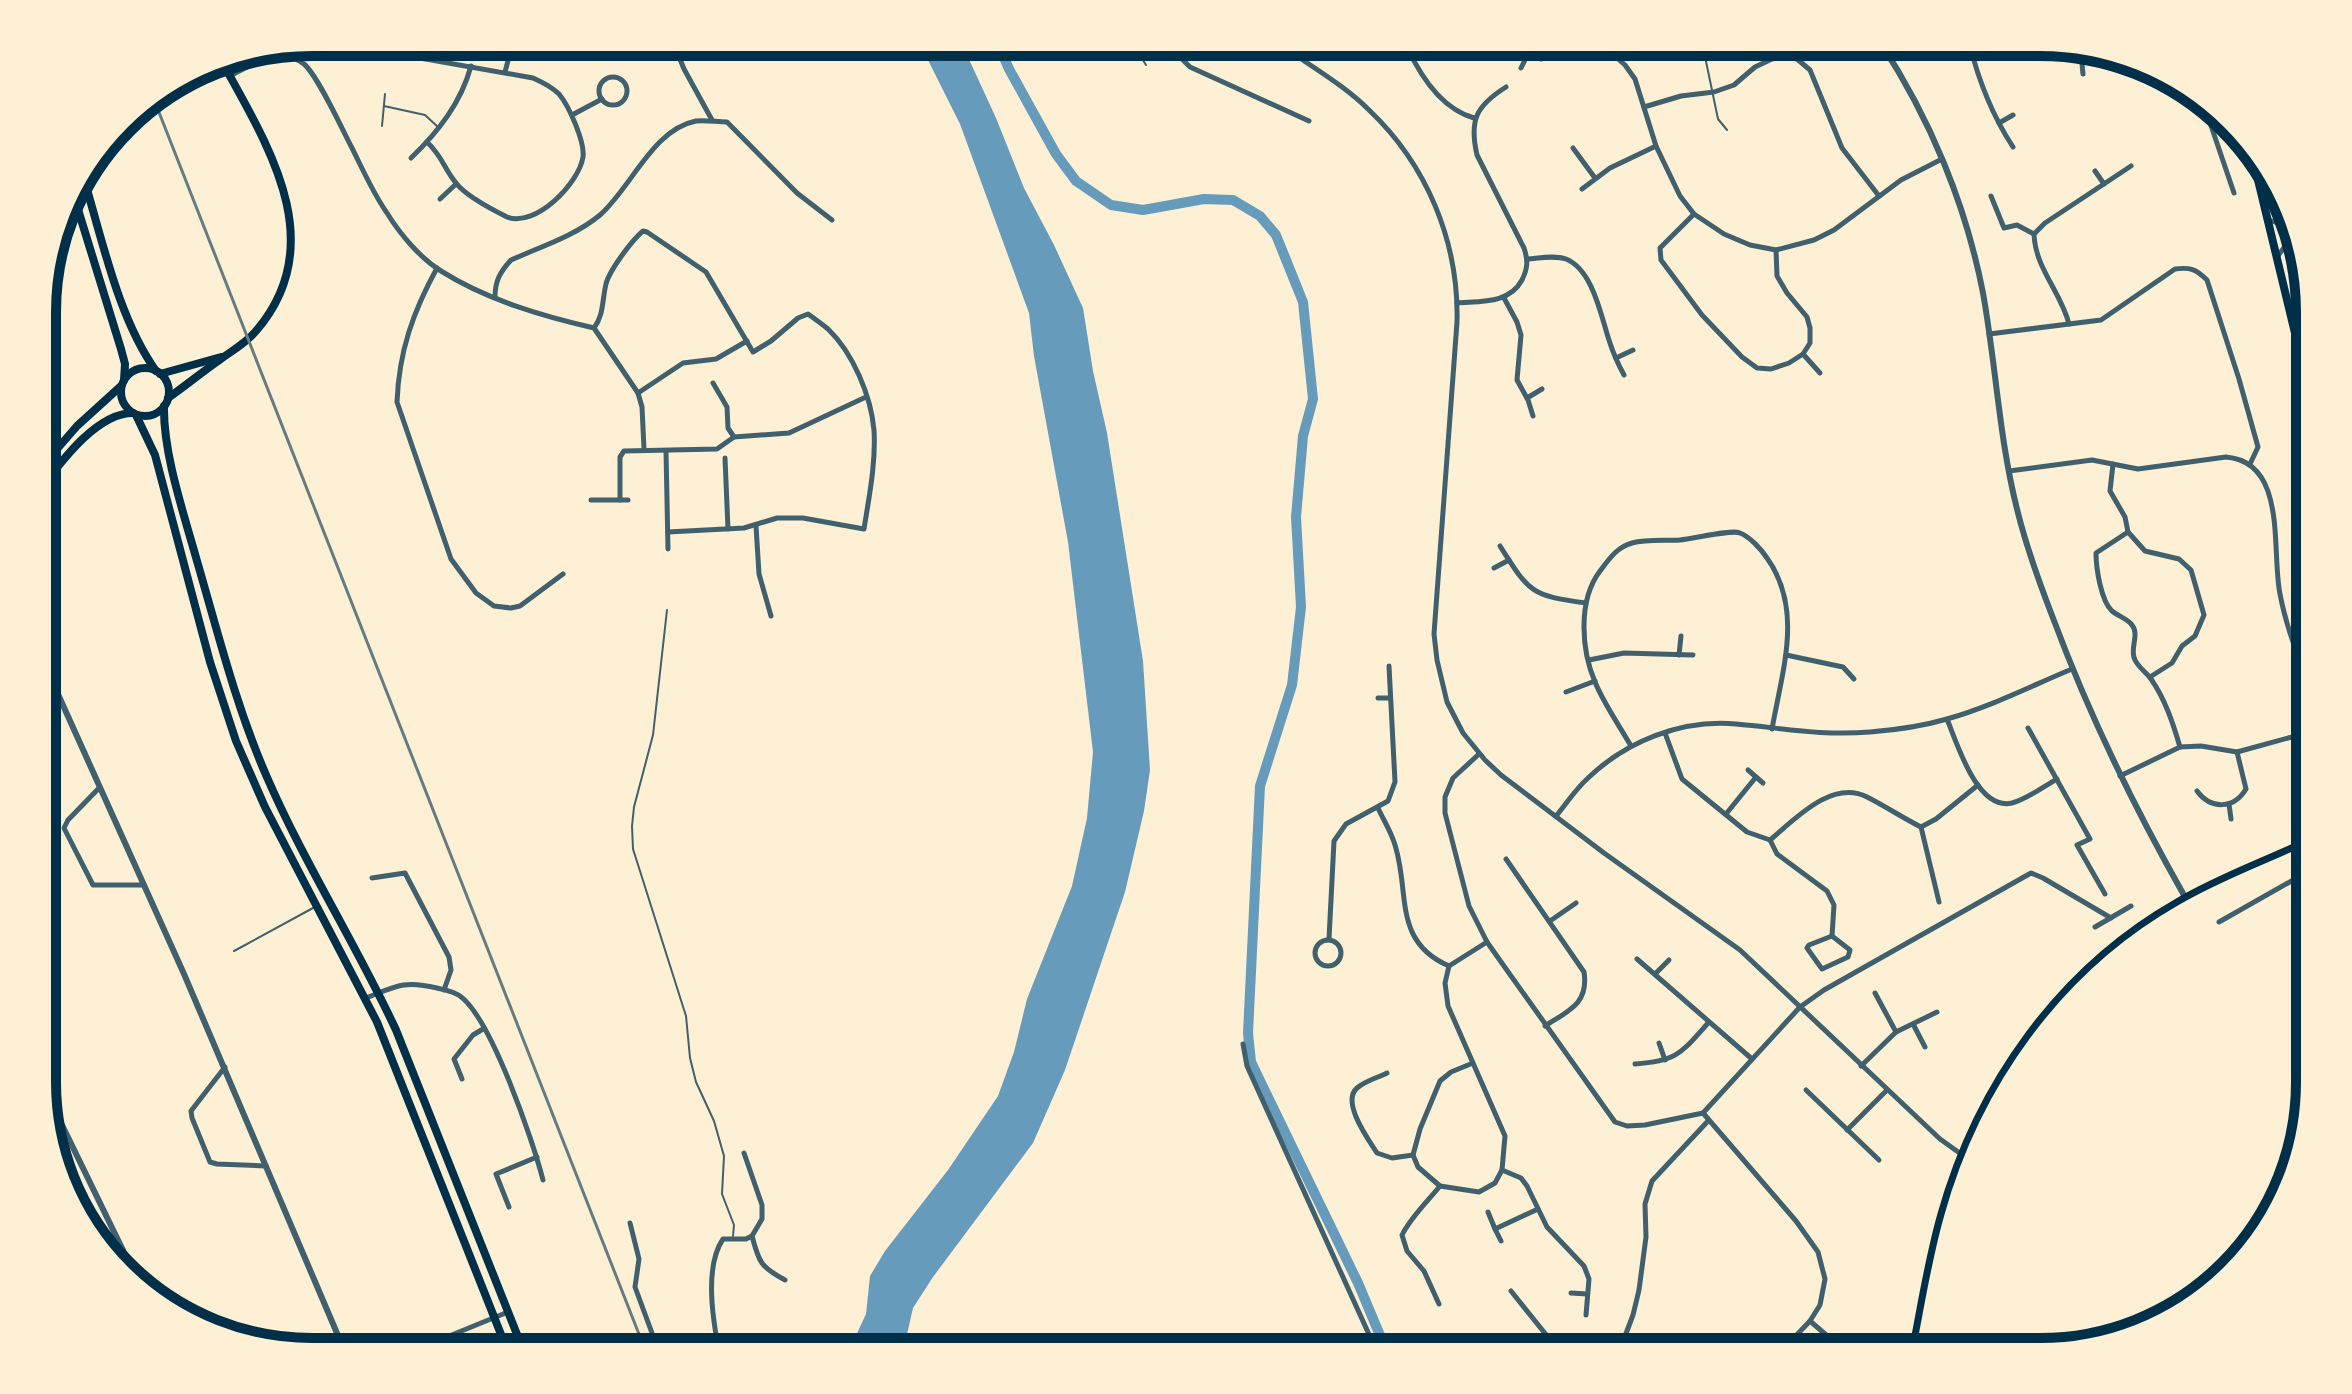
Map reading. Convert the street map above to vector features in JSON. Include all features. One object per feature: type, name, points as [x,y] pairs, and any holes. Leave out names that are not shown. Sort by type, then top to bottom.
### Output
[{"type":"main road","points":[[56,470],[95,428],[122,413],[152,415],[235,350],[254,333],[283,288],[290,251],[290,218],[283,185],[268,146],[227,71]]},
{"type":"main road","points":[[2258,177],[2295,332]]},
{"type":"main road","points":[[87,190],[131,330],[139,347],[168,384],[165,433],[228,671],[246,725],[278,802],[379,993],[402,1044],[518,1338]]},
{"type":"main road","points":[[77,211],[125,364],[123,402],[135,414],[155,455],[217,687],[255,788],[366,998],[502,1338]]},
{"type":"main road","points":[[56,450],[131,372],[139,369],[158,372],[223,357]]},
{"type":"main road","points":[[1915,1337],[1938,1225],[1961,1154],[1991,1090],[2027,1035],[2056,1000],[2120,940],[2185,897],[2295,846]]},
{"type":"street","points":[[409,56],[505,72],[546,84],[563,99],[583,147],[581,165],[571,182],[539,213],[520,219],[509,217],[456,184],[442,158],[427,142]]},
{"type":"street","points":[[505,72],[509,56]]},
{"type":"street","points":[[679,56],[713,121]]},
{"type":"street","points":[[1180,56],[1190,67],[1309,121]]},
{"type":"street","points":[[1297,56],[1369,109],[1401,145],[1435,202],[1450,249],[1457,303],[1434,634],[1447,702],[1463,733],[1501,775],[1740,950],[1940,1139],[1961,1154]]},
{"type":"street","points":[[1411,56],[1416,67],[1446,102],[1474,118]]},
{"type":"street","points":[[1521,68],[1527,56]]},
{"type":"street","points":[[1534,56],[1541,59]]},
{"type":"street","points":[[1615,56],[1635,79],[1656,146],[1680,196],[1694,214],[1724,234],[1750,245],[1776,250],[1814,240],[1834,230],[1901,180],[1942,159]]},
{"type":"street","points":[[1644,107],[1734,85],[1763,62],[1785,56],[1797,59],[1810,70],[1842,148],[1879,196]]},
{"type":"street","points":[[1890,56],[1942,159],[1968,233],[1982,288],[2008,471],[2028,552],[2072,669],[2120,776],[2185,897]]},
{"type":"street","points":[[1973,56],[1988,101],[2013,147]]},
{"type":"street","points":[[288,57],[305,65],[387,214],[413,246],[437,268],[495,297],[555,319],[594,328],[638,393],[642,407],[644,449]]},
{"type":"street","points":[[2083,60],[2083,74]]},
{"type":"street","points":[[230,76],[255,63]]},
{"type":"street","points":[[411,158],[455,106],[471,66]]},
{"type":"street","points":[[605,79],[618,79],[625,85],[626,94],[622,101],[609,104],[602,99],[600,86],[605,79]]},
{"type":"street","points":[[1457,303],[1504,298],[1513,293],[1526,272],[1528,259],[1524,248],[1477,155],[1474,142],[1474,118],[1490,97],[1506,87]]},
{"type":"street","points":[[572,115],[602,99]]},
{"type":"street","points":[[1999,123],[2013,115]]},
{"type":"street","points":[[495,297],[495,284],[511,260],[588,224],[602,214],[661,141],[672,132],[698,121],[727,122],[797,193],[832,220]]},
{"type":"street","points":[[2209,121],[2234,193]]},
{"type":"street","points":[[1582,189],[1618,163],[1656,146]]},
{"type":"street","points":[[1573,148],[1595,178]]},
{"type":"street","points":[[2069,324],[2066,310],[2036,254],[2034,234],[2038,228],[2131,166]]},
{"type":"street","points":[[2095,171],[2104,184]]},
{"type":"street","points":[[440,199],[456,184]]},
{"type":"street","points":[[1991,196],[2004,228],[2017,225],[2034,234]]},
{"type":"street","points":[[1694,214],[1660,248],[1661,260],[1702,315],[1742,357],[1757,368],[1771,369],[1789,363],[1803,354],[1810,343],[1807,317],[1777,276],[1776,250]]},
{"type":"street","points":[[2268,220],[2279,224]]},
{"type":"street","points":[[594,328],[602,314],[609,275],[643,231],[706,272],[753,352],[808,314],[829,330],[846,352],[866,397],[874,430],[873,470],[864,529],[803,518],[777,518],[756,526],[668,532]]},
{"type":"street","points":[[2277,257],[2286,244]]},
{"type":"street","points":[[1528,259],[1566,259],[1580,269],[1596,298],[1624,375]]},
{"type":"street","points":[[1988,334],[2101,320],[2175,269],[2189,267],[2207,280],[2239,379],[2258,447],[2250,464]]},
{"type":"street","points":[[437,268],[417,304],[406,339],[398,375],[397,402],[451,559],[485,601],[502,608],[520,606],[563,574]]},
{"type":"street","points":[[1504,298],[1521,335],[1517,380],[1533,416]]},
{"type":"street","points":[[638,393],[683,363],[716,359],[747,341]]},
{"type":"street","points":[[1616,358],[1633,350]]},
{"type":"street","points":[[1803,354],[1820,373]]},
{"type":"street","points":[[713,383],[727,407],[728,428],[734,437]]},
{"type":"street","points":[[1527,398],[1542,389]]},
{"type":"street","points":[[620,500],[620,457],[628,450],[717,449],[734,437],[789,433],[866,397]]},
{"type":"street","points":[[666,451],[668,549]]},
{"type":"street","points":[[2008,471],[2092,460],[2138,469],[2226,457],[2250,464],[2259,472],[2273,507],[2276,576],[2285,618],[2295,645]]},
{"type":"street","points":[[725,458],[728,529]]},
{"type":"street","points":[[2113,464],[2110,491],[2125,517],[2128,532],[2145,551],[2179,559],[2191,570],[2204,615],[2195,636],[2182,646],[2172,663],[2150,677]]},
{"type":"street","points":[[591,500],[628,500]]},
{"type":"street","points":[[756,526],[759,574],[771,616]]},
{"type":"street","points":[[1631,746],[1595,681],[1585,634],[1586,603],[1591,583],[1610,557],[1633,542],[1699,539],[1740,532],[1761,549],[1786,598],[1789,626],[1772,729]]},
{"type":"street","points":[[2128,532],[2096,553],[2103,599],[2109,609],[2135,629],[2132,655],[2150,677],[2173,723],[2180,747]]},
{"type":"street","points":[[1500,546],[1523,582],[1539,593],[1555,599],[1586,603]]},
{"type":"street","points":[[1494,568],[1509,560]]},
{"type":"street","points":[[1679,655],[1681,636]]},
{"type":"street","points":[[1589,660],[1624,653],[1693,655]]},
{"type":"street","points":[[1786,655],[1843,667],[1854,679]]},
{"type":"street","points":[[1329,939],[1334,841],[1346,824],[1388,801],[1395,782],[1389,666]]},
{"type":"street","points":[[1556,816],[1585,780],[1606,762],[1631,746],[1665,733],[1701,724],[1734,724],[1827,735],[1871,732],[1947,719],[2072,669]]},
{"type":"street","points":[[1566,692],[1595,681]]},
{"type":"street","points":[[56,689],[225,1067],[339,1338]]},
{"type":"street","points":[[1378,698],[1390,698]]},
{"type":"street","points":[[1947,719],[1963,761],[1989,799],[2011,803],[2057,779]]},
{"type":"street","points":[[2028,728],[2090,839],[2077,845],[2105,894]]},
{"type":"street","points":[[1665,733],[1682,779],[1747,832],[1770,840],[1777,854],[1827,891],[1834,905],[1832,936]]},
{"type":"street","points":[[2120,776],[2180,747],[2201,746],[2237,752],[2295,736]]},
{"type":"street","points":[[2197,791],[2208,802],[2225,806],[2237,800],[2246,789],[2237,752]]},
{"type":"street","points":[[1479,754],[1453,778],[1448,787],[1445,813],[1469,906],[1487,942],[1545,1026],[1615,1122],[1627,1126],[1703,1113],[1800,1007],[1824,990],[2031,873],[2111,918]]},
{"type":"street","points":[[1748,770],[1763,783]]},
{"type":"street","points":[[1726,814],[1756,777]]},
{"type":"street","points":[[1921,827],[1936,819],[1978,785]]},
{"type":"street","points":[[100,786],[64,828],[93,885],[144,885]]},
{"type":"street","points":[[1770,840],[1815,804],[1837,793],[1864,795],[1921,827],[1939,902]]},
{"type":"street","points":[[2229,804],[2231,819]]},
{"type":"street","points":[[1378,808],[1394,843],[1412,935],[1422,949],[1449,966]]},
{"type":"street","points":[[1506,859],[1584,972],[1580,1002],[1545,1026]]},
{"type":"street","points":[[372,878],[405,873],[449,957],[451,970],[444,990]]},
{"type":"street","points":[[2219,922],[2295,879]]},
{"type":"street","points":[[1550,921],[1576,903]]},
{"type":"street","points":[[2095,927],[2131,906]]},
{"type":"street","points":[[1832,936],[1850,950],[1850,954],[1822,969],[1807,948],[1832,936]]},
{"type":"street","points":[[1329,939],[1339,944],[1341,955],[1335,964],[1328,966],[1320,964],[1314,952],[1317,944],[1329,939]]},
{"type":"street","points":[[1473,1063],[1451,1072],[1440,1081],[1413,1155],[1418,1167],[1440,1186],[1479,1192],[1495,1183],[1502,1170],[1505,1136],[1473,1063],[1448,1006],[1445,983],[1449,966],[1487,942]]},
{"type":"street","points":[[1637,959],[1752,1059]]},
{"type":"street","points":[[1655,974],[1669,960]]},
{"type":"street","points":[[366,998],[396,986],[414,983],[462,998],[483,1029],[524,1116],[543,1180]]},
{"type":"street","points":[[1875,993],[1896,1032]]},
{"type":"street","points":[[1861,1066],[1896,1032],[1937,1012]]},
{"type":"street","points":[[1635,1064],[1665,1060],[1682,1052],[1709,1022]]},
{"type":"street","points":[[1913,1024],[1925,1047]]},
{"type":"street","points":[[462,1079],[454,1059],[473,1035],[483,1029]]},
{"type":"street","points":[[1659,1043],[1665,1060]]},
{"type":"street","points":[[1243,1044],[1247,1066],[1370,1337]]},
{"type":"street","points":[[225,1067],[191,1111],[208,1159],[217,1164],[266,1166]]},
{"type":"street","points":[[1387,1073],[1356,1089],[1351,1095],[1351,1105],[1377,1153],[1392,1158],[1413,1155]]},
{"type":"street","points":[[1806,1090],[1879,1160]]},
{"type":"street","points":[[1847,1130],[1887,1090]]},
{"type":"street","points":[[1703,1113],[1796,1221],[1818,1252],[1825,1279],[1820,1305],[1795,1337]]},
{"type":"street","points":[[59,1118],[127,1258]]},
{"type":"street","points":[[1625,1337],[1639,1290],[1646,1237],[1645,1204],[1652,1181],[1708,1121]]},
{"type":"street","points":[[716,1338],[712,1263],[716,1249],[723,1239],[752,1236],[762,1219],[762,1205],[744,1153]]},
{"type":"street","points":[[509,1207],[496,1174],[537,1157]]},
{"type":"street","points":[[1502,1170],[1521,1178],[1547,1227],[1584,1266],[1589,1279],[1586,1315]]},
{"type":"street","points":[[1439,1304],[1424,1271],[1407,1251],[1402,1235],[1409,1220],[1420,1212],[1440,1186]]},
{"type":"street","points":[[1495,1229],[1538,1209]]},
{"type":"street","points":[[1488,1212],[1501,1241]]},
{"type":"street","points":[[630,1223],[639,1259],[635,1287],[654,1338]]},
{"type":"street","points":[[752,1236],[757,1255],[766,1270],[785,1280]]},
{"type":"street","points":[[1511,1291],[1548,1337]]},
{"type":"street","points":[[1571,1293],[1587,1294]]},
{"type":"street","points":[[445,1338],[508,1312]]},
{"type":"street","points":[[1810,1321],[1830,1337]]},
{"type":"lane","points":[[1141,56],[1146,65]]},
{"type":"lane","points":[[1705,56],[1718,119],[1727,130]]},
{"type":"lane","points":[[382,126],[385,94]]},
{"type":"lane","points":[[384,106],[425,115],[439,128]]},
{"type":"lane","points":[[667,610],[653,735],[634,807],[633,849],[686,1016],[696,1082],[714,1121],[724,1156],[722,1194],[734,1225],[733,1237]]},
{"type":"lane","points":[[234,951],[317,905]]},
{"type":"water","points":[[926,56],[967,56],[1024,188],[1083,308],[1107,433],[1143,661],[1150,770],[1125,892],[1065,1070],[1033,1143],[933,1277],[913,1308],[906,1338],[855,1338],[866,1314],[870,1276],[998,1096],[1014,1052],[1027,999],[1072,886],[1087,818],[1093,752],[1068,542],[1029,313],[960,124]]},
{"type":"waterway","points":[[1003,56],[1056,154],[1076,181],[1111,205],[1143,210],[1204,199],[1233,200],[1260,216],[1276,235],[1303,302],[1313,399],[1303,436],[1296,517],[1301,607],[1292,685],[1260,786],[1248,1033],[1251,1062],[1358,1283],[1381,1337]]},
{"type":"railway","points":[[158,109],[640,1338]]}]
